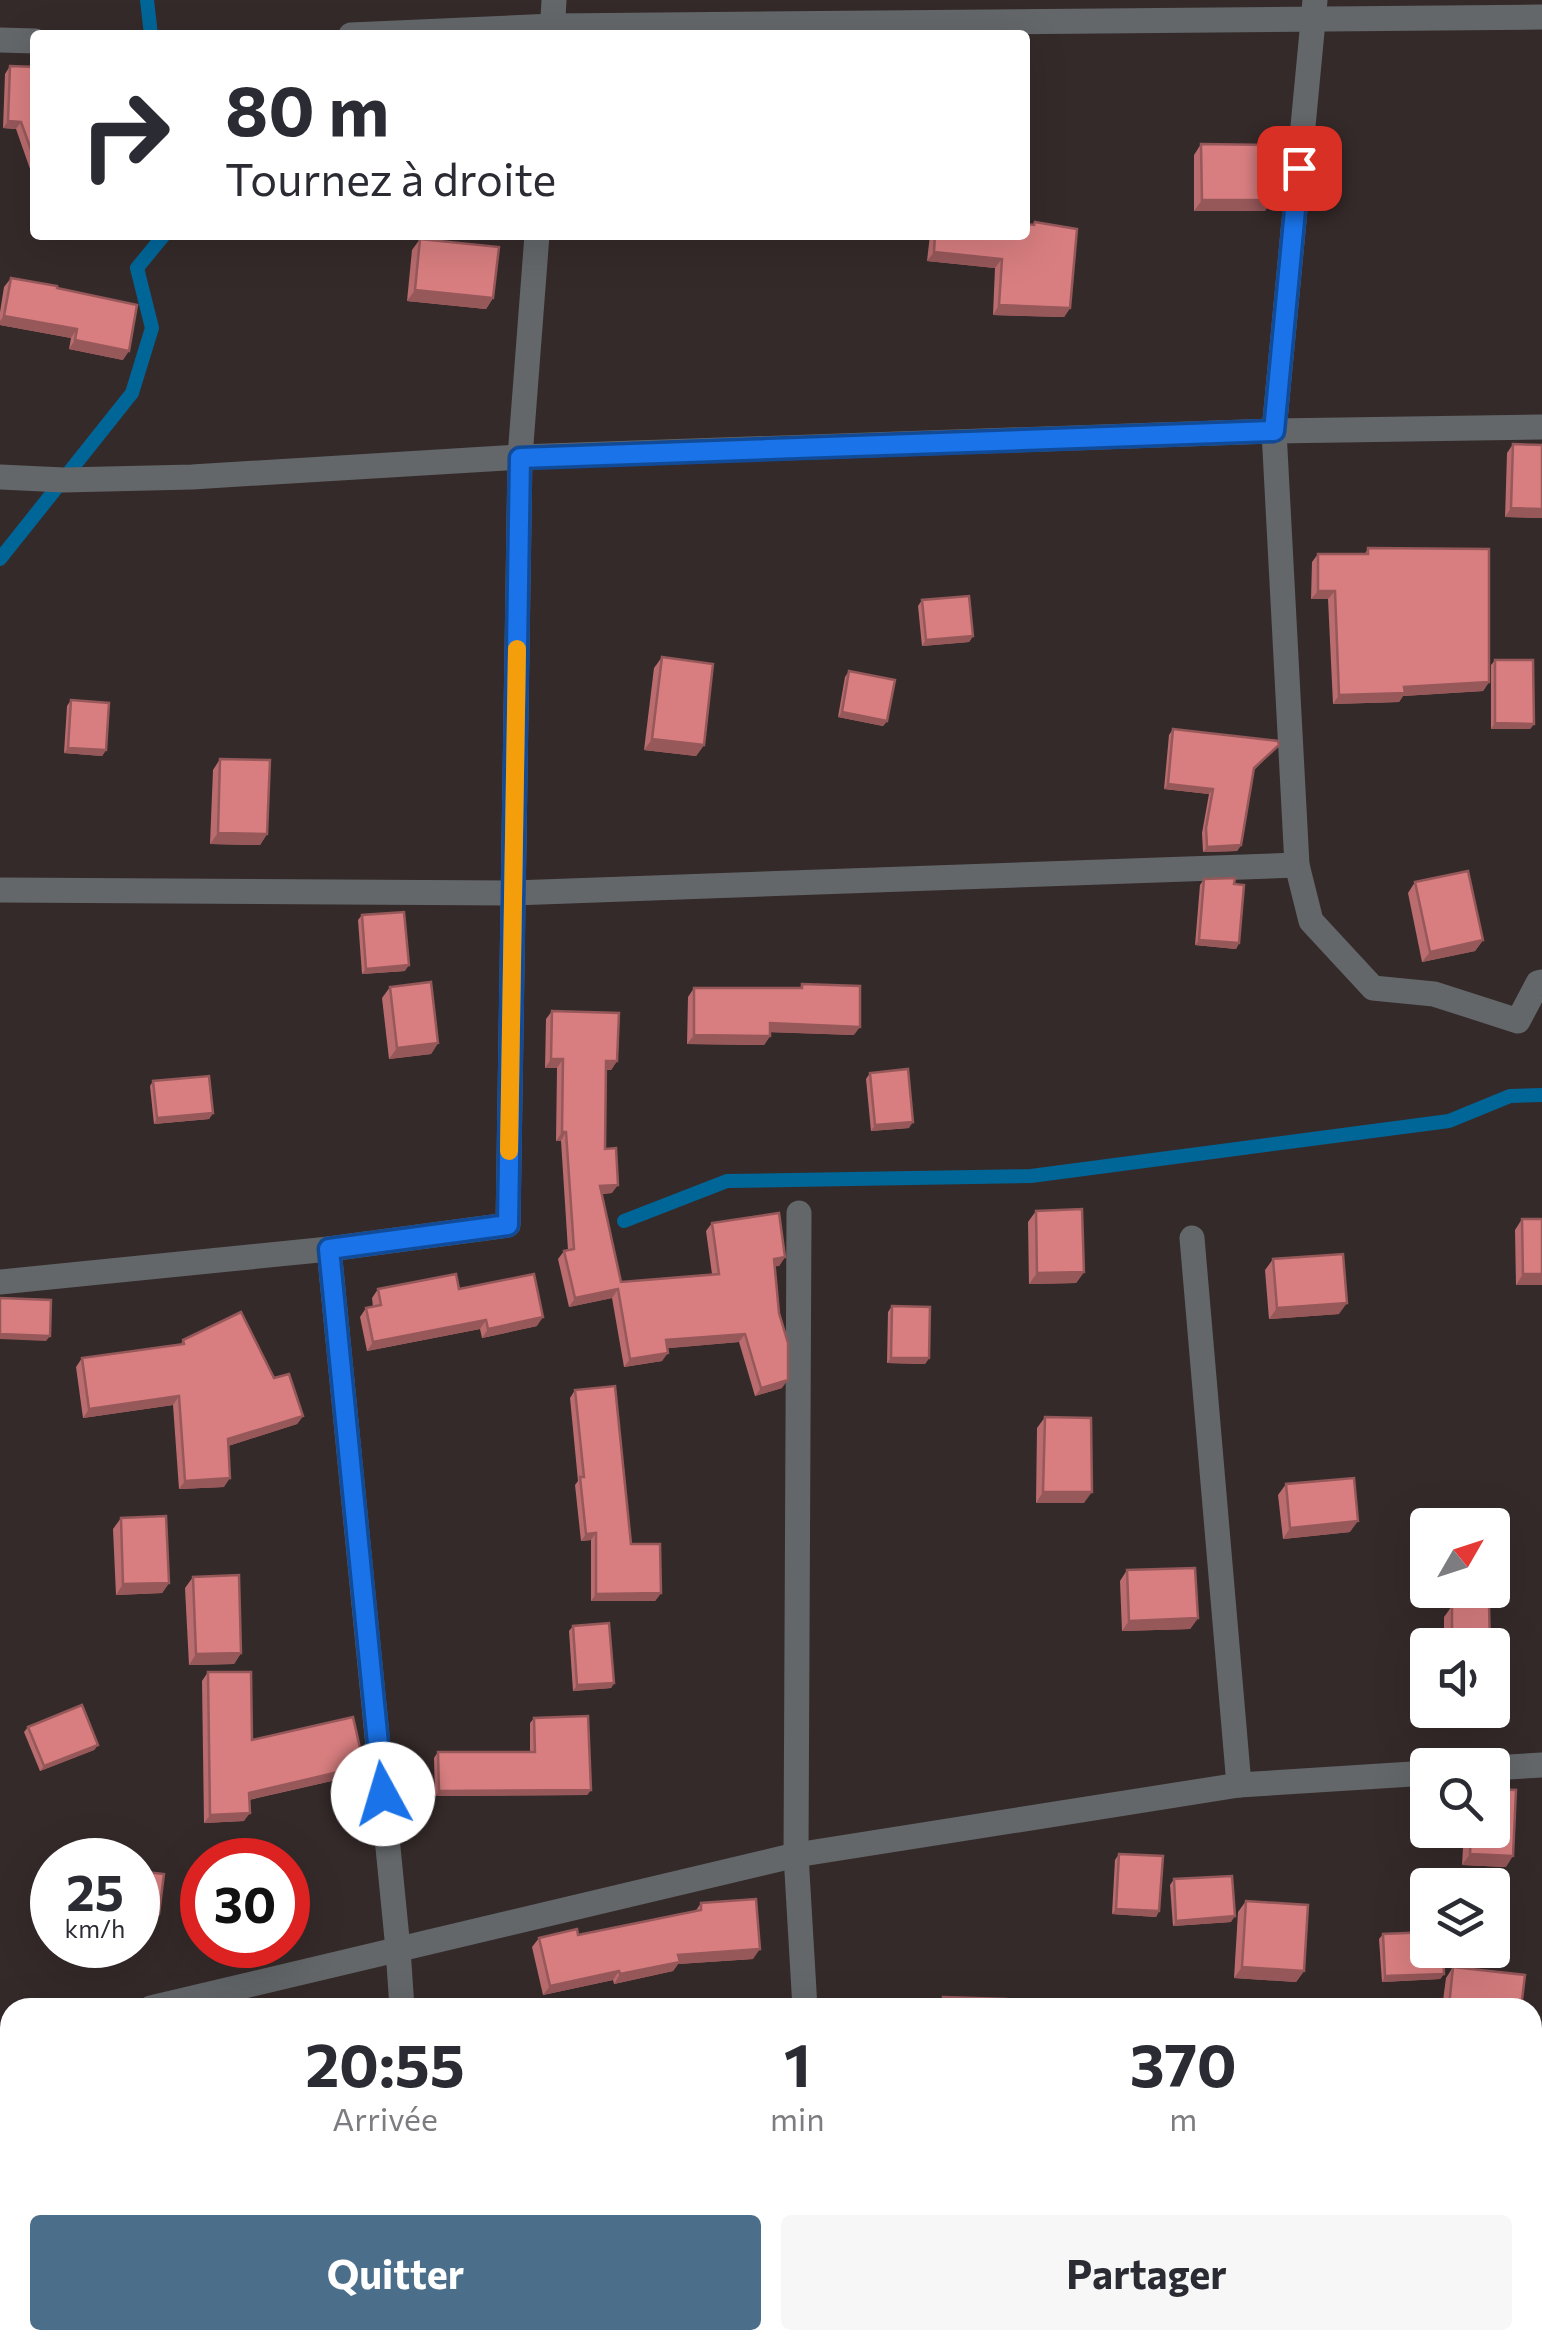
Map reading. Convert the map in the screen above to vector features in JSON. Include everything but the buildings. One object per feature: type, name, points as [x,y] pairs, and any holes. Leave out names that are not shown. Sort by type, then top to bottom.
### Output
[{"type":"street","points":[[419,30],[553,20],[1314,9],[1542,17]]},
{"type":"street","points":[[1314,9],[1274,431],[1297,865],[1311,921],[1373,988],[1434,994],[1518,1021],[1542,982]]},
{"type":"street","points":[[0,40],[30,41]]},
{"type":"street","points":[[0,1282],[329,1249],[508,1225],[520,458],[537,240]]},
{"type":"street","points":[[0,478],[192,477],[520,458],[1274,431],[1542,426]]},
{"type":"street","points":[[0,890],[513,893],[1297,865]]},
{"type":"street","points":[[799,1213],[796,1854],[804,1998]]},
{"type":"street","points":[[1192,1238],[1239,1785]]},
{"type":"street","points":[[329,1249],[401,1998]]},
{"type":"street","points":[[1510,1767],[1542,1765]]},
{"type":"street","points":[[193,1998],[796,1854],[1239,1785],[1410,1774]]},
{"type":"waterway","points":[[147,0],[150,30]]},
{"type":"waterway","points":[[0,559],[132,393],[152,328],[137,268],[160,240]]},
{"type":"waterway","points":[[624,1221],[727,1181],[1031,1176],[1449,1121],[1510,1096],[1542,1095]]},
{"type":"slow traffic","points":[[509,1151],[517,649]]},
{"type":"route","points":[[383,1794],[329,1249],[508,1225],[520,458],[1274,431],[1299,168]]}]
